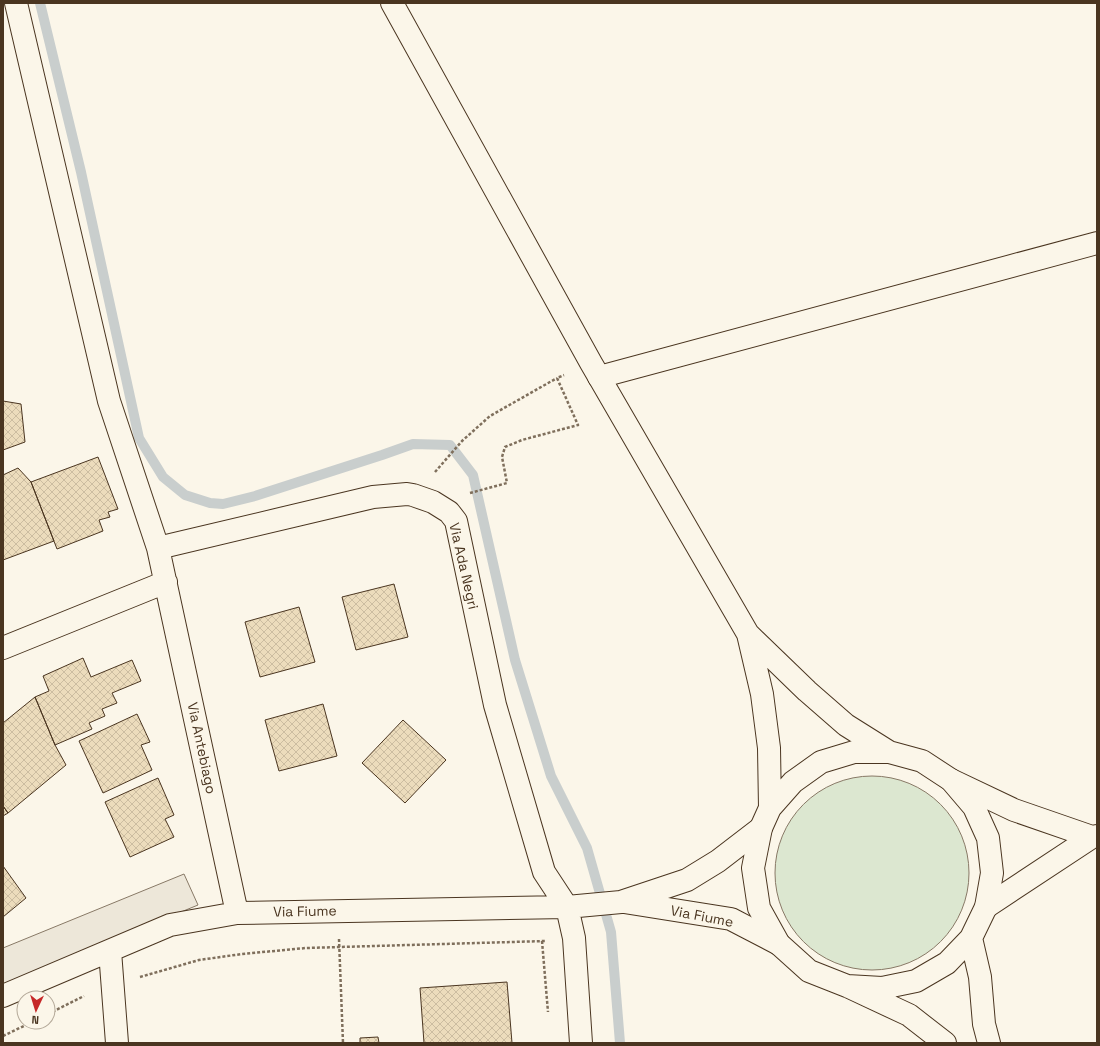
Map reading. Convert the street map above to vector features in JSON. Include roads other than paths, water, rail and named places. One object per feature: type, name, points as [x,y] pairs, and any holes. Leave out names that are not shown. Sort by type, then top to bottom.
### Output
[{"type":"street","name":"Via Antebiago","points":[[16,3],[109,401],[158,548],[237,913]]},
{"type":"street","points":[[392,3],[595,370],[748,634],[807,691],[846,725],[889,752]]},
{"type":"street","points":[[595,370],[1097,243]]},
{"type":"street","name":"Via Ada Negri","points":[[158,548],[373,497],[407,494],[413,495],[432,502],[449,512],[456,521],[495,705],[544,872],[567,907]]},
{"type":"street","points":[[3,648],[166,582]]},
{"type":"street","points":[[748,634],[762,694],[768,740],[770,808]]},
{"type":"street","points":[[945,1043],[909,1015],[847,986],[809,971],[779,944],[760,908],[753,868],[761,828],[770,808],[793,782],[821,762],[854,752],[889,752],[922,761],[951,780],[1014,810],[1095,837]]},
{"type":"street","points":[[847,986],[882,988],[916,981],[947,963],[971,938],[986,907],[992,873],[988,838],[974,807],[951,780]]},
{"type":"street","name":"Via Fiume","points":[[3,996],[170,925],[237,913],[567,907],[619,902],[687,880],[718,861],[761,828]]},
{"type":"street","points":[[986,907],[1095,837]]},
{"type":"street","name":"Via Fiume","points":[[619,902],[731,919],[779,944]]},
{"type":"street","points":[[567,907],[574,938],[581,1043]]},
{"type":"street","points":[[971,938],[980,977],[984,1024],[989,1043]]},
{"type":"street","points":[[110,951],[117,1043]]},
{"type":"waterway","points":[[40,3],[81,172],[139,438],[163,477],[185,495],[210,503],[223,504],[255,496],[413,444],[450,445],[473,475],[515,660],[551,776],[587,848],[611,932],[620,1043]]}]
